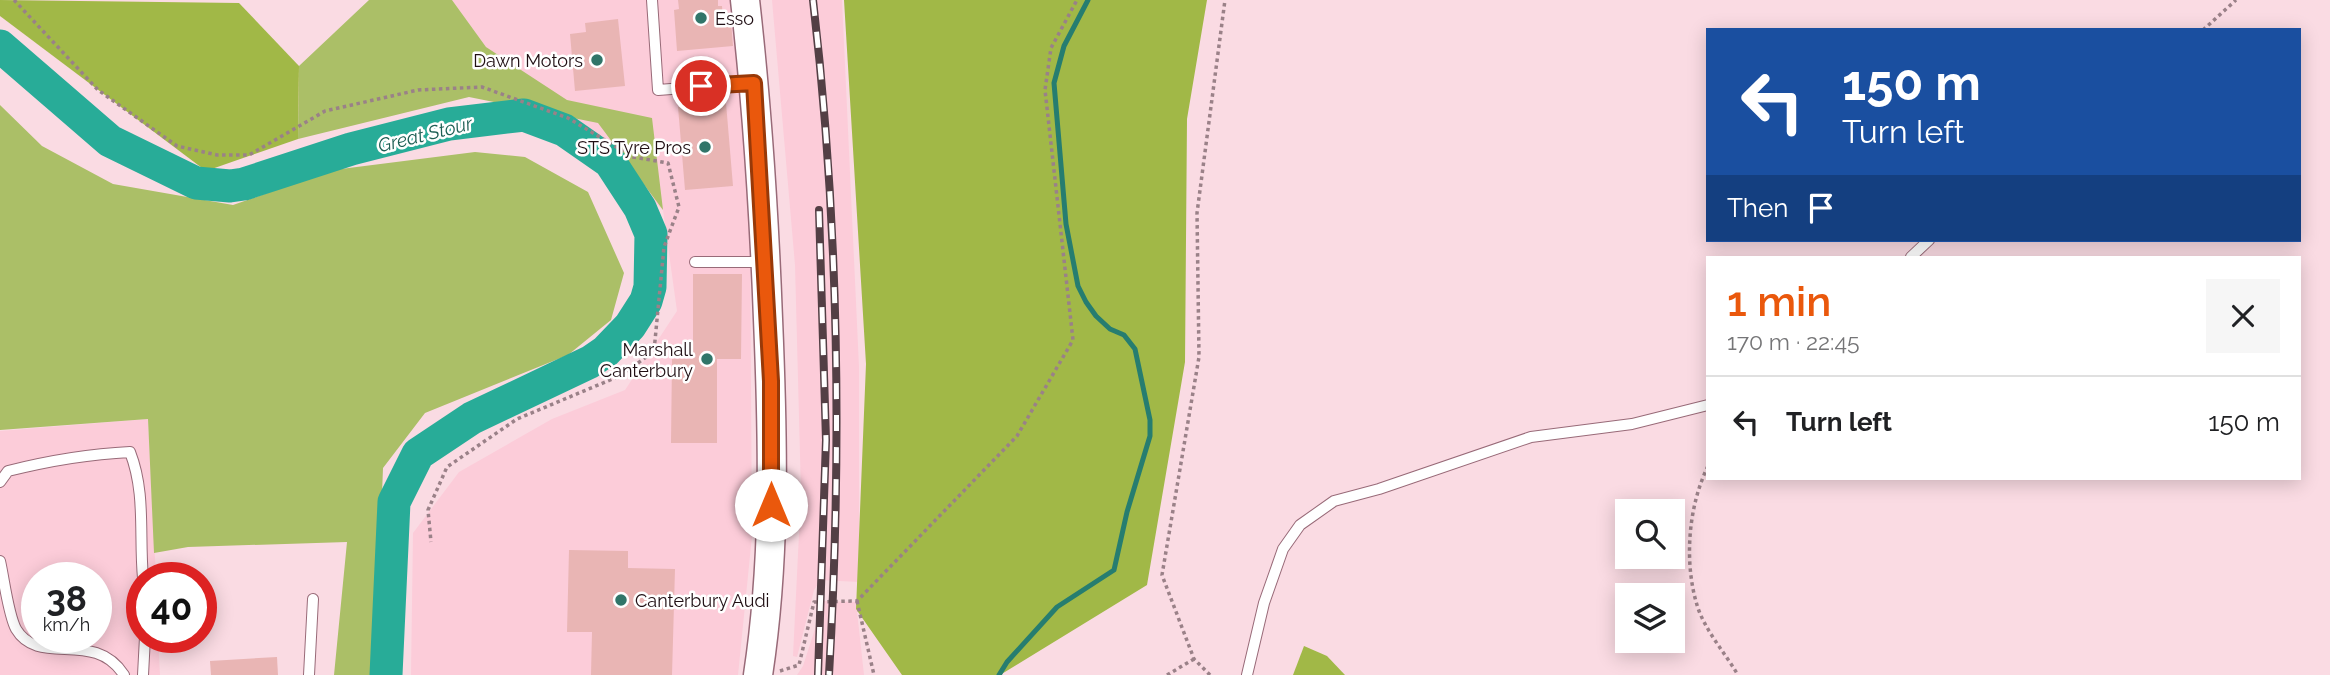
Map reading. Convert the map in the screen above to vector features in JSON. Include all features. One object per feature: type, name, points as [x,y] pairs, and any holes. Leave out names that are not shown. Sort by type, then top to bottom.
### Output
[{"type":"street","points":[[745,0],[754,83],[766,262],[771,505],[766,622],[768,673]]},
{"type":"lane","points":[[652,0],[658,90],[754,83]]},
{"type":"lane","points":[[1912,256],[1927,242]]},
{"type":"lane","points":[[695,262],[766,262]]},
{"type":"lane","points":[[1247,675],[1264,603],[1283,549],[1300,525],[1334,501],[1379,489],[1531,437],[1632,424],[1706,406]]},
{"type":"lane","points":[[0,482],[8,471],[41,463],[94,453],[130,453],[136,469],[143,510],[142,562]]},
{"type":"lane","points":[[0,561],[16,629],[34,645],[100,653],[116,662],[124,675]]},
{"type":"lane","points":[[309,675],[313,599]]},
{"type":"lane","points":[[143,675],[144,653]]},
{"type":"path","points":[[13,0],[98,90],[177,146],[217,155],[249,155],[325,111],[418,90],[482,87],[568,118],[633,157],[667,163],[679,207],[664,247],[654,351],[622,375],[517,419],[447,467],[428,510],[431,542]]},
{"type":"path","points":[[768,673],[799,665],[814,602],[857,601],[1017,436],[1073,340],[1045,90],[1051,48],[1077,0]]},
{"type":"path","points":[[1210,675],[1194,659],[1162,575],[1199,357],[1198,213],[1225,0]]},
{"type":"path","points":[[2205,28],[2236,0]]},
{"type":"path","points":[[1706,473],[1691,519],[1690,569],[1697,607],[1738,675]]},
{"type":"path","points":[[857,601],[861,609],[865,646],[874,675]]},
{"type":"path","points":[[1167,675],[1194,659]]},
{"type":"shaded area","points":[[452,0],[731,0],[739,65],[750,238],[752,536],[738,675],[411,675],[413,533],[459,472],[552,419],[625,390],[677,311],[663,210],[486,47]]},
{"type":"shaded area","points":[[772,0],[842,0],[859,367],[859,582],[821,580],[814,590],[797,657],[793,656],[801,493],[795,265]]},
{"type":"shaded area","points":[[148,419],[155,562],[126,562],[126,653],[159,653],[160,675],[0,675],[0,431]]},
{"type":"shaded area","points":[[824,601],[856,602],[864,675],[797,675],[803,666]]},
{"type":"green space","points":[[0,0],[239,3],[299,66],[298,139],[206,171],[0,16]]},
{"type":"green space","points":[[369,0],[452,0],[486,47],[567,100],[652,118],[663,210],[598,123],[469,97],[298,139],[299,66]]},
{"type":"green space","points":[[844,0],[1207,0],[1187,119],[1185,362],[1147,585],[1000,675],[902,675],[856,609],[866,364]]},
{"type":"green space","points":[[0,105],[42,146],[113,184],[233,205],[333,170],[475,152],[525,157],[588,192],[624,273],[611,320],[568,355],[425,413],[383,468],[375,675],[334,675],[347,542],[188,547],[154,553],[148,419],[0,430]]},
{"type":"green space","points":[[1304,646],[1327,656],[1345,675],[1293,675]]},
{"type":"building","points":[[678,0],[718,0],[718,6],[722,6],[723,21],[731,21],[733,46],[677,51],[674,10],[679,9]]},
{"type":"building","name":"Dawn Motors","points":[[618,19],[625,86],[575,91],[570,34],[586,32],[585,23]]},
{"type":"building","name":"STS Tyre Pros","points":[[726,103],[733,186],[685,190],[678,107]]},
{"type":"building","points":[[693,274],[742,274],[741,359],[717,359],[717,443],[671,443],[672,359],[693,359]]},
{"type":"building","name":"Canterbury Audi","points":[[569,550],[628,551],[628,568],[675,569],[672,675],[591,675],[592,632],[567,632]]},
{"type":"building","points":[[277,657],[278,675],[211,675],[210,661]]},
{"type":"waterway","points":[[999,675],[1007,662],[1057,607],[1114,570],[1127,512],[1150,436],[1150,420],[1135,349],[1124,335],[1110,329],[1096,316],[1086,302],[1078,286],[1066,224],[1054,83],[1064,46],[1088,0]]},
{"type":"waterway","name":"Great Stour","points":[[0,46],[110,141],[196,183],[230,186],[244,184],[351,149],[449,124],[524,115],[564,130],[610,162],[640,208],[651,234],[650,287],[646,301],[630,326],[606,351],[590,362],[472,418],[418,454],[394,502],[386,675]]},
{"type":"railway","points":[[813,0],[828,168],[836,337],[836,506],[829,675]]},
{"type":"railway","points":[[818,675],[826,440],[819,210]]},
{"type":"place","name":"Esso","points":[[701,18]]},
{"type":"place","name":"Dawn Motors","points":[[597,60]]},
{"type":"place","name":"STS Tyre Pros","points":[[705,147]]},
{"type":"place","name":"Marshall Canterbury","points":[[707,359]]},
{"type":"place","name":"Canterbury Audi","points":[[621,600]]},
{"type":"route","points":[[701,86],[754,83],[764,214],[771,381],[771,505]]}]
